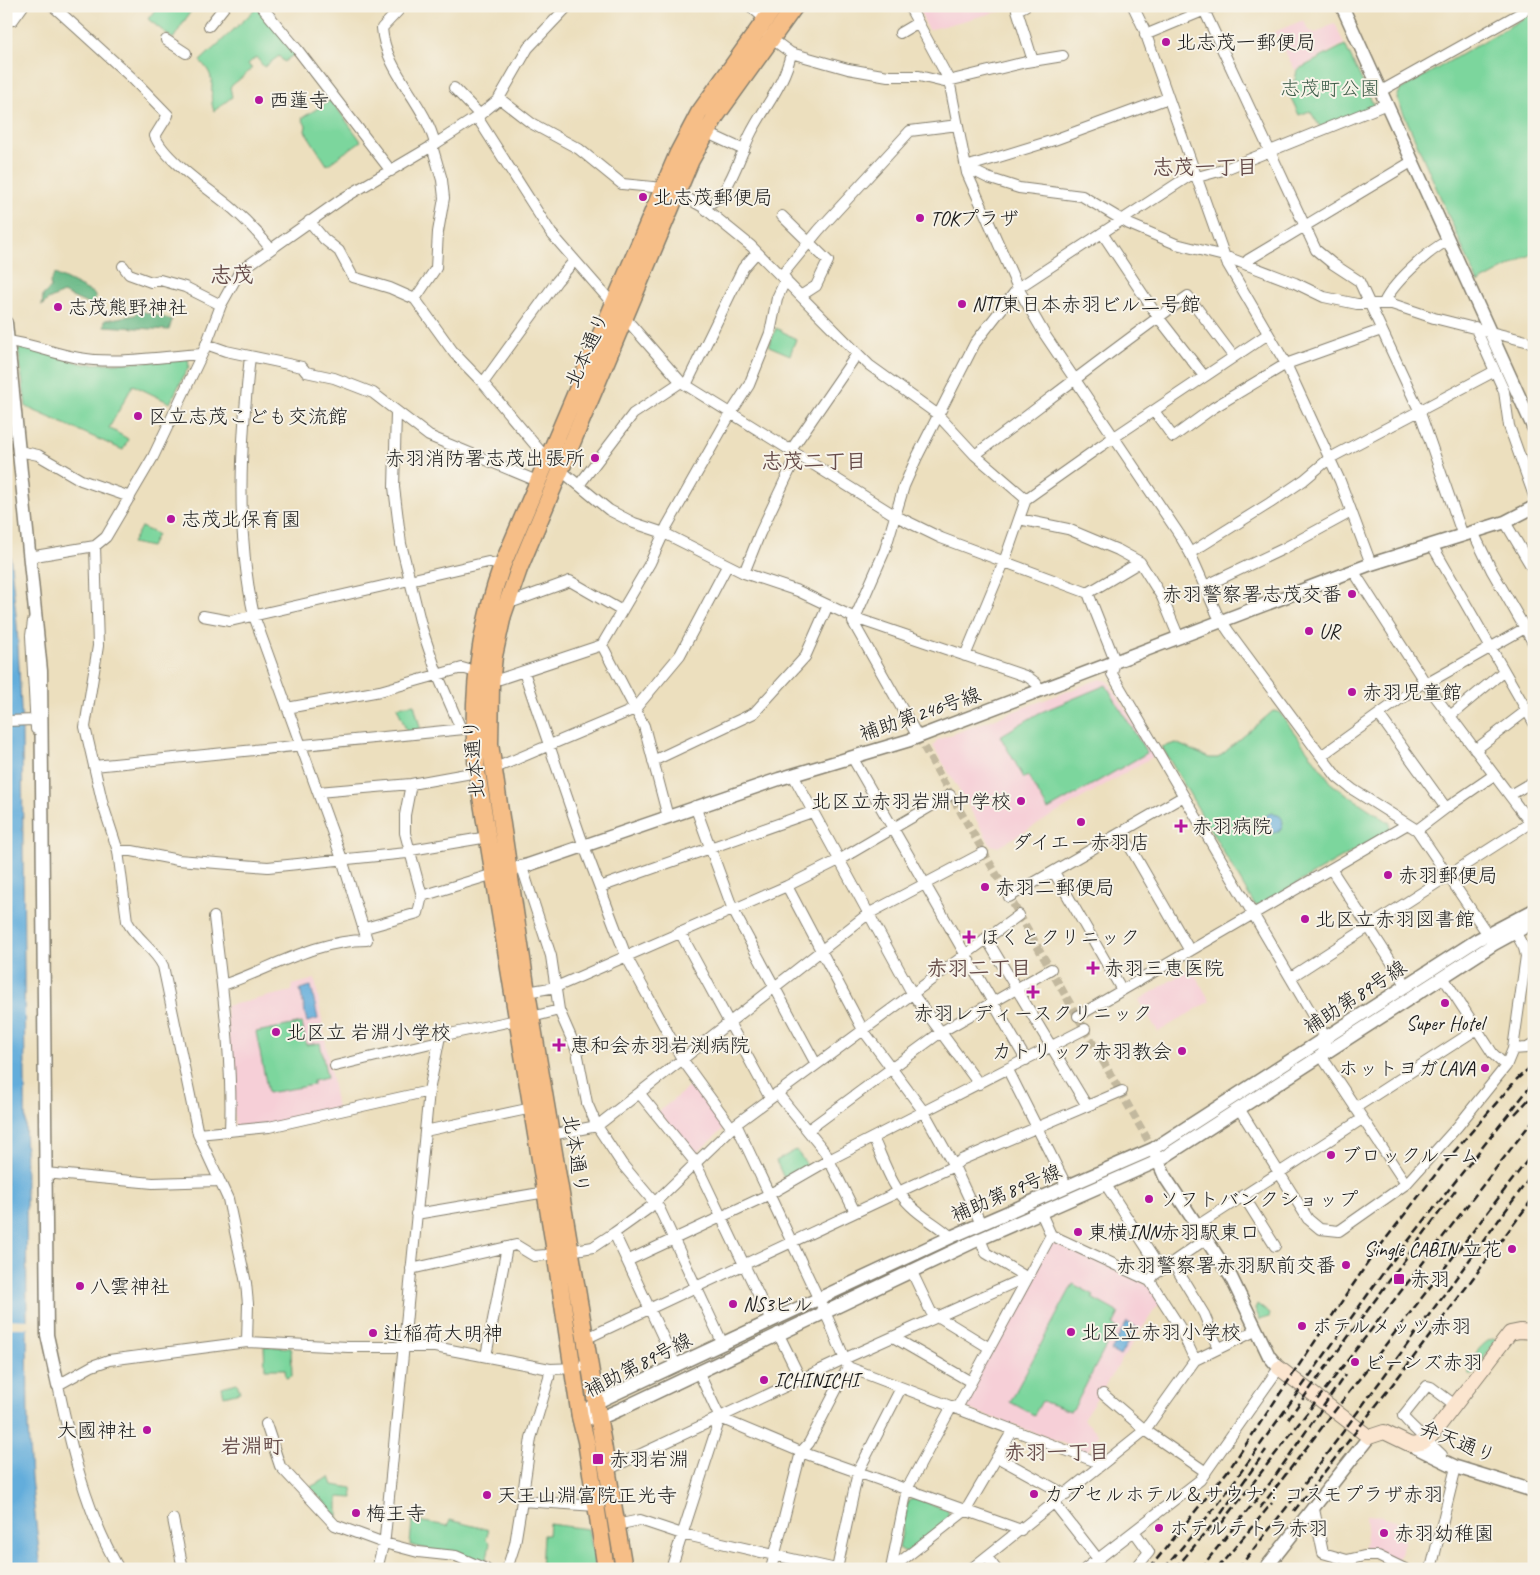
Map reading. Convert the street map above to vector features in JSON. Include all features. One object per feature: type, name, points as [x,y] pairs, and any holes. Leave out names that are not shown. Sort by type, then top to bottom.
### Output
[{"type":"highway","name":"北本通り","points":[[624,1569],[588,1358],[563,1252],[546,1192],[532,1108],[508,870],[488,837],[485,771],[490,718],[484,674],[484,625],[502,566],[537,482],[613,306],[670,191],[705,132],[795,6]]},
{"type":"highway","name":"北本通り","points":[[606,1569],[572,1369],[551,1135],[524,1018],[528,992],[508,870],[485,771],[468,728],[484,674],[498,637],[508,598],[559,470],[625,319],[670,191],[678,153],[699,113],[766,18]]},
{"type":"main road","points":[[1411,1445],[1432,1434],[1510,1333],[1534,1332]]},
{"type":"main road","points":[[1279,1368],[1369,1436]]},
{"type":"main road","name":"弁天通り","points":[[1369,1436],[1384,1432],[1411,1445]]},
{"type":"street","points":[[9,6],[6,20],[13,20],[23,6]]},
{"type":"street","points":[[53,6],[131,77],[168,115],[155,136],[159,146],[200,185],[253,227],[270,248]]},
{"type":"street","points":[[209,26],[225,6]]},
{"type":"street","points":[[260,6],[297,49],[391,171]]},
{"type":"street","points":[[396,6],[398,11],[382,28],[385,46],[391,62],[427,122],[442,180],[444,198],[438,232],[436,268],[415,300]]},
{"type":"street","points":[[29,557],[95,546],[106,537],[152,458],[204,349],[221,305],[240,271],[342,199],[479,116],[500,99],[528,48],[568,6]]},
{"type":"street","points":[[750,6],[766,18],[772,38],[791,53],[862,72],[888,76],[919,76],[944,82],[1032,61],[1063,56]]},
{"type":"street","points":[[909,6],[949,80],[966,167],[974,192],[1018,288],[1041,328],[1115,436],[1190,553],[1223,622],[1236,643],[1337,777],[1352,789],[1416,830],[1449,875],[1491,939]]},
{"type":"street","points":[[1025,6],[1017,10],[1032,61]]},
{"type":"street","points":[[1133,6],[1224,256],[1286,364],[1330,458],[1371,564]]},
{"type":"street","points":[[1145,35],[1215,6]]},
{"type":"street","points":[[1342,6],[1447,241],[1534,429]]},
{"type":"street","points":[[1381,91],[1533,6]]},
{"type":"street","points":[[1204,10],[1318,252],[1359,281],[1368,304],[1419,410],[1468,534],[1529,626],[1534,644]]},
{"type":"street","points":[[900,33],[917,22]]},
{"type":"street","points":[[166,40],[186,53]]},
{"type":"street","points":[[703,208],[716,200],[724,192],[744,150],[787,70],[791,53]]},
{"type":"street","points":[[454,88],[479,116],[547,227],[574,262],[683,383],[896,516],[941,538],[1088,593],[1115,662],[1112,674],[1326,1038],[1322,1057],[1406,1184]]},
{"type":"street","points":[[966,167],[1054,140],[1168,98]]},
{"type":"street","points":[[500,99],[532,123],[579,149],[622,184],[670,191],[703,208],[757,252],[784,277],[857,354],[937,414],[975,455],[1026,499]]},
{"type":"street","points":[[918,737],[854,622],[885,550],[904,486],[937,414],[975,343],[1018,288],[1189,176],[1223,170],[1387,104]]},
{"type":"street","points":[[288,708],[335,701],[438,676],[462,668],[500,679],[602,645],[731,413],[749,385],[773,323],[777,298],[784,277],[808,243],[912,129],[958,125]]},
{"type":"street","points":[[705,132],[744,150]]},
{"type":"street","points":[[1247,265],[1248,260],[1413,162]]},
{"type":"street","points":[[966,167],[988,178],[1019,188],[1082,196],[1122,220],[1176,244],[1224,256],[1295,282],[1324,297],[1368,304],[1387,302],[1534,343]]},
{"type":"street","points":[[782,216],[828,261],[816,286],[802,295]]},
{"type":"street","points":[[309,221],[324,240],[339,251],[353,276],[390,288],[415,300],[454,353],[483,383],[547,459],[609,510],[634,523],[664,533],[727,566],[798,591],[855,618],[1028,677],[1036,683],[1039,690]]},
{"type":"street","points":[[1102,233],[1158,317],[1204,376]]},
{"type":"street","points":[[1387,302],[1389,291],[1447,241]]},
{"type":"street","points":[[579,485],[633,414],[683,383],[743,268],[757,252]]},
{"type":"street","points":[[483,383],[557,281],[574,262]]},
{"type":"street","points":[[123,266],[129,274],[150,282],[160,280],[185,287],[221,305]]},
{"type":"street","points":[[975,455],[1076,380],[1109,352],[1188,296],[1233,356]]},
{"type":"street","points":[[6,323],[41,671],[47,1336],[73,1452],[103,1541],[119,1569]]},
{"type":"street","points":[[1474,327],[1504,391],[1509,426],[1534,496]]},
{"type":"street","points":[[1154,411],[1173,437],[1213,408],[1286,364],[1381,330]]},
{"type":"street","points":[[965,656],[1004,562],[1026,499],[1115,436],[1268,334]]},
{"type":"street","points":[[8,341],[22,342],[80,359],[110,360],[204,349],[226,351],[302,367],[306,372],[334,378],[373,393],[396,413],[428,436],[537,482]]},
{"type":"street","points":[[744,573],[794,453],[857,354]]},
{"type":"street","points":[[223,985],[311,950],[356,940],[366,940],[365,928],[342,859],[254,616],[246,582],[240,506],[250,356]]},
{"type":"street","points":[[1190,553],[1277,498],[1330,458],[1419,410],[1496,372]]},
{"type":"street","points":[[94,766],[468,728],[438,676],[422,629],[401,544],[394,486],[396,413]]},
{"type":"street","points":[[19,451],[38,456],[81,480],[130,497]]},
{"type":"street","name":"補助第246号線","points":[[508,870],[584,846],[793,774],[918,737],[1371,564],[1505,522],[1534,507]]},
{"type":"street","points":[[1205,586],[1283,549],[1351,512]]},
{"type":"street","points":[[1019,519],[1068,529],[1118,550],[1140,562],[1162,596],[1179,638]]},
{"type":"street","points":[[1505,522],[1534,571]]},
{"type":"street","points":[[1432,545],[1504,671],[1530,707],[1534,723]]},
{"type":"street","points":[[95,546],[98,646],[86,727],[103,805],[118,852],[127,921],[132,931],[160,958],[163,966],[198,1134],[218,1181],[228,1199],[246,1283],[248,1304],[247,1342]]},
{"type":"street","points":[[203,616],[230,621],[488,562],[502,566]]},
{"type":"street","points":[[1088,593],[1140,562]]},
{"type":"street","points":[[318,792],[410,784],[485,771],[550,746],[635,709],[680,655],[727,566]]},
{"type":"street","points":[[1291,977],[1449,875],[1532,826],[1426,684],[1354,572]]},
{"type":"street","points":[[508,598],[515,601],[570,581],[622,611]]},
{"type":"street","points":[[653,761],[754,713],[804,658],[828,605]]},
{"type":"street","points":[[34,612],[31,636],[36,720],[36,785],[42,850]]},
{"type":"street","points":[[1321,756],[1421,684],[1426,684],[1529,626]]},
{"type":"street","points":[[602,645],[644,726],[668,816]]},
{"type":"street","points":[[1450,716],[1504,671]]},
{"type":"street","points":[[524,672],[584,846],[626,956],[682,1060],[734,1126],[793,1242],[847,1362],[901,1388],[1102,1464]]},
{"type":"street","points":[[1475,750],[1530,707]]},
{"type":"street","points":[[1380,715],[1446,808]]},
{"type":"street","points":[[6,721],[36,720]]},
{"type":"street","points":[[852,757],[1026,1060]]},
{"type":"street","points":[[793,774],[912,993],[979,1084]]},
{"type":"street","points":[[1416,830],[1494,776]]},
{"type":"street","points":[[1510,795],[1534,781]]},
{"type":"street","points":[[365,928],[418,913],[422,896],[405,833],[405,815],[410,784]]},
{"type":"street","points":[[528,992],[556,987],[787,886],[839,860],[950,795]]},
{"type":"street","points":[[1009,898],[1184,796]]},
{"type":"street","points":[[696,806],[734,910],[816,1064]]},
{"type":"street","points":[[600,887],[812,812]]},
{"type":"street","points":[[1078,1016],[1406,825]]},
{"type":"street","points":[[1122,833],[1190,950]]},
{"type":"street","points":[[118,852],[132,851],[178,860],[268,866],[407,852],[488,837]]},
{"type":"street","points":[[551,1135],[597,1126],[776,988],[868,914],[983,852]]},
{"type":"street","points":[[1331,869],[1406,986]]},
{"type":"street","points":[[422,896],[508,870],[551,956],[559,1010],[577,1051],[583,1093],[597,1126],[622,1164],[654,1202],[674,1239],[723,1344]]},
{"type":"street","points":[[1054,872],[1122,990]]},
{"type":"street","points":[[787,886],[863,1030],[924,1112],[954,1166],[981,1224]]},
{"type":"street","name":"補助第89号線","points":[[580,1417],[598,1419],[778,1333],[822,1305],[951,1237],[1153,1148],[1406,986],[1512,927],[1534,910]]},
{"type":"street","points":[[411,1269],[516,1245],[534,1256],[593,1247],[649,1208],[734,1126],[1019,915]]},
{"type":"street","points":[[214,917],[223,985],[232,1090],[230,1131]]},
{"type":"street","name":"補助第89号線","points":[[1512,927],[1534,922]]},
{"type":"street","points":[[1240,1110],[1314,1226],[1328,1232],[1339,1231],[1406,1184],[1458,1126],[1506,1066],[1513,1049],[1529,968],[1524,948],[1512,927]]},
{"type":"street","points":[[680,932],[774,1096],[808,1130],[829,1160],[855,1212]]},
{"type":"street","points":[[986,938],[1087,1106]]},
{"type":"street","name":"補助第89号線","points":[[580,1417],[595,1403],[771,1321],[822,1305],[911,1270],[1158,1162],[1444,977],[1491,939]]},
{"type":"street","points":[[808,1130],[941,1032],[1051,969]]},
{"type":"street","points":[[1444,977],[1493,1054],[1506,1066]]},
{"type":"street","points":[[377,1569],[384,1543],[424,1131],[429,1091],[440,1036],[559,1010]]},
{"type":"street","points":[[628,1261],[770,1194],[829,1160],[1008,1070],[1085,1028]]},
{"type":"street","points":[[1355,1108],[1477,1029]]},
{"type":"street","points":[[335,1066],[439,1041]]},
{"type":"street","points":[[1513,1049],[1527,1048],[1534,1044]]},
{"type":"street","points":[[1008,1070],[1067,1187]]},
{"type":"street","points":[[198,1134],[270,1127],[429,1091]]},
{"type":"street","points":[[584,1339],[898,1193],[954,1166],[961,1160],[1122,1091]]},
{"type":"street","points":[[640,1094],[695,1162],[771,1321]]},
{"type":"street","points":[[424,1131],[532,1108]]},
{"type":"street","points":[[1197,1226],[1362,1119]]},
{"type":"street","points":[[873,1138],[898,1193],[923,1217],[939,1226],[951,1237]]},
{"type":"street","points":[[1085,1569],[1200,1480],[1279,1368],[1271,1360],[1231,1277],[1165,1177],[1153,1148]]},
{"type":"street","points":[[45,1173],[153,1183],[218,1181]]},
{"type":"street","points":[[1106,1185],[1161,1270]]},
{"type":"street","points":[[416,1214],[546,1192]]},
{"type":"street","points":[[1243,1196],[1275,1246]]},
{"type":"street","points":[[1041,1213],[1050,1235],[1150,1281],[1179,1326],[1195,1360]]},
{"type":"street","points":[[614,1233],[676,1365]]},
{"type":"street","points":[[891,1569],[907,1489],[971,1382],[988,1347],[1050,1235]]},
{"type":"street","points":[[980,1239],[986,1253],[1026,1277]]},
{"type":"street","points":[[1150,1281],[1154,1275],[1206,1239]]},
{"type":"street","points":[[486,1356],[507,1247]]},
{"type":"street","points":[[1173,1263],[1204,1314],[1218,1348]]},
{"type":"street","points":[[911,1270],[931,1312],[988,1347]]},
{"type":"street","points":[[606,1470],[800,1380],[847,1362],[893,1337],[1026,1277]]},
{"type":"street","points":[[972,1569],[1145,1430],[1195,1360],[1257,1330]]},
{"type":"street","points":[[778,1333],[800,1380]]},
{"type":"street","points":[[893,1337],[971,1382]]},
{"type":"street","points":[[58,1385],[92,1366],[109,1360],[247,1342],[404,1348],[435,1347],[550,1369],[572,1369],[584,1365],[588,1358]]},
{"type":"street","points":[[771,1569],[801,1452],[809,1443],[847,1362]]},
{"type":"street","points":[[507,1569],[515,1544],[530,1438],[549,1378],[550,1369]]},
{"type":"street","points":[[698,1371],[720,1418],[801,1452],[1020,1530]]},
{"type":"street","points":[[1431,1569],[1456,1467],[1442,1455],[1432,1434],[1405,1422],[1403,1418],[1423,1388],[1431,1387],[1455,1406]]},
{"type":"street","points":[[616,1525],[640,1520],[682,1534],[836,1569],[858,1472],[901,1388]]},
{"type":"street","points":[[1104,1394],[1145,1430],[1206,1472]]},
{"type":"street","points":[[670,1569],[720,1418]]},
{"type":"street","points":[[266,1424],[280,1466],[335,1526],[384,1543],[418,1552],[456,1556],[486,1569]]},
{"type":"street","points":[[891,1569],[966,1510],[1013,1430]]},
{"type":"street","points":[[1265,1569],[1314,1509],[1369,1436]]},
{"type":"street","name":"弁天通り","points":[[1411,1445],[1456,1467],[1534,1491]]},
{"type":"street","points":[[997,1457],[1066,1495]]},
{"type":"street","points":[[522,1502],[596,1506]]},
{"type":"street","points":[[1055,1504],[1098,1559]]},
{"type":"street","points":[[1314,1509],[1323,1553],[1347,1560],[1364,1556],[1378,1556],[1405,1569]]},
{"type":"street","points":[[173,1519],[183,1569]]},
{"type":"street","points":[[1134,1531],[1149,1552],[1134,1569]]},
{"type":"street","points":[[987,1557],[996,1569]]},
{"type":"street","points":[[1347,1560],[1355,1569]]},
{"type":"shaded area","points":[[929,6],[1020,6],[928,30],[920,11]]},
{"type":"shaded area","points":[[1304,21],[1308,30],[1316,33],[1335,23],[1344,44],[1295,70],[1274,32]]},
{"type":"shaded area","name":"北区立赤羽岩淵中学校","points":[[1100,679],[1108,681],[1154,756],[998,847],[991,845],[933,746],[937,740]]},
{"type":"shaded area","points":[[1191,968],[1210,1001],[1158,1032],[1139,1000]]},
{"type":"shaded area","name":"北区立 岩淵小学校","points":[[315,979],[337,1109],[271,1125],[235,1128],[226,1006],[292,991],[292,985]]},
{"type":"shaded area","points":[[695,1082],[726,1127],[693,1156],[658,1112]]},
{"type":"shaded area","name":"北区立赤羽小学校","points":[[1056,1240],[1148,1285],[1161,1303],[1155,1309],[1083,1419],[1099,1434],[1087,1452],[966,1408],[963,1402],[1050,1242]]},
{"type":"shaded area","name":"赤羽幼稚園","points":[[1366,1515],[1383,1516],[1383,1518],[1405,1523],[1401,1539],[1405,1540],[1397,1561],[1363,1554],[1367,1528]]},
{"type":"green space","points":[[158,6],[194,6],[173,39],[148,19]]},
{"type":"green space","points":[[258,7],[296,53],[284,62],[279,56],[264,67],[256,57],[248,64],[252,69],[230,87],[232,97],[214,111],[211,97],[212,80],[210,74],[200,61]]},
{"type":"green space","points":[[1534,12],[1534,253],[1478,283],[1397,98],[1400,90]]},
{"type":"green space","name":"志茂町公園","points":[[1345,45],[1374,106],[1320,127],[1310,111],[1299,115],[1285,85],[1295,80],[1297,70]]},
{"type":"green space","points":[[331,100],[361,141],[327,165],[305,131],[306,126],[302,118]]},
{"type":"green space","points":[[55,274],[93,293],[96,298],[90,305],[63,293],[48,300],[42,306],[43,295],[51,288],[50,282]]},
{"type":"green space","points":[[138,310],[172,320],[169,330],[104,326],[105,320],[135,315]]},
{"type":"green space","points":[[776,328],[796,339],[790,355],[769,346]]},
{"type":"green space","points":[[22,346],[84,364],[168,361],[188,358],[189,366],[170,403],[133,385],[109,428],[128,439],[123,450],[26,407],[18,348]]},
{"type":"green space","points":[[141,527],[157,534],[151,547],[132,543]]},
{"type":"green space","points":[[1106,685],[1147,753],[1048,810],[1028,776],[1024,778],[1000,736],[1039,713]]},
{"type":"green space","points":[[414,704],[421,731],[407,732],[397,707]]},
{"type":"green space","points":[[1273,711],[1279,712],[1333,785],[1390,823],[1390,830],[1258,906],[1254,904],[1162,747],[1176,743],[1209,758],[1218,758]]},
{"type":"green space","points":[[302,1023],[306,1045],[320,1043],[327,1078],[313,1081],[313,1085],[268,1093],[256,1032]]},
{"type":"green space","points":[[796,1150],[808,1166],[784,1178],[776,1161]]},
{"type":"green space","points":[[1073,1284],[1094,1295],[1092,1298],[1119,1313],[1113,1325],[1116,1327],[1074,1408],[1070,1411],[1042,1401],[1034,1415],[1010,1402]]},
{"type":"green space","points":[[1257,1304],[1270,1314],[1269,1317],[1260,1320],[1255,1309]]},
{"type":"green space","points":[[1493,1339],[1496,1340],[1472,1375],[1469,1375],[1470,1365],[1476,1353],[1484,1344]]},
{"type":"green space","points":[[264,1346],[291,1348],[292,1376],[286,1378],[285,1369],[265,1369]]},
{"type":"green space","points":[[237,1383],[240,1392],[224,1396],[222,1387]]},
{"type":"green space","points":[[330,1477],[333,1485],[352,1488],[353,1498],[338,1497],[338,1518],[310,1487]]},
{"type":"green space","points":[[915,1498],[948,1510],[949,1519],[907,1553],[899,1548],[908,1501]]},
{"type":"green space","points":[[412,1520],[448,1526],[450,1520],[489,1530],[486,1539],[490,1543],[486,1563],[410,1545]]},
{"type":"green space","points":[[549,1524],[588,1529],[595,1559],[593,1569],[541,1569],[543,1535],[548,1535]]},
{"type":"water","points":[[6,513],[17,625],[22,729],[28,1428],[31,1478],[41,1569],[6,1569]]},
{"type":"water","points":[[1273,813],[1280,816],[1283,823],[1280,830],[1273,833],[1266,830],[1263,823],[1266,816]]},
{"type":"water","points":[[311,986],[318,1019],[307,1022],[300,989]]},
{"type":"water","points":[[1127,1322],[1136,1327],[1120,1356],[1111,1351]]},
{"type":"pier","points":[[6,1319],[30,1320],[30,1328],[6,1328]]},
{"type":"tunnel","points":[[918,737],[1153,1149]]},
{"type":"railway","points":[[1149,1569],[1230,1468],[1371,1258],[1442,1166],[1517,1079],[1534,1064]]},
{"type":"railway","points":[[1164,1569],[1218,1504],[1386,1269],[1534,1082]]},
{"type":"railway","points":[[1515,1114],[1534,1094]]},
{"type":"railway","points":[[1222,1523],[1534,1119]]},
{"type":"railway","points":[[1260,1508],[1530,1157]]},
{"type":"railway","points":[[1238,1569],[1301,1489],[1534,1172]]},
{"type":"railway","points":[[1288,1419],[1458,1187]]},
{"type":"railway","points":[[1294,1511],[1413,1358],[1534,1197]]},
{"type":"railway","points":[[1200,1569],[1271,1482],[1345,1375]]},
{"type":"railway","points":[[1175,1569],[1218,1518],[1266,1450]]},
{"type":"railway","points":[[1217,1569],[1272,1503]]},
{"type":"place","name":"北志茂一郵便局","points":[[1166,42]]},
{"type":"place","name":"西蓮寺","points":[[259,100]]},
{"type":"place","name":"北志茂郵便局","points":[[643,197]]},
{"type":"place","name":"TOKプラザ","points":[[920,218]]},
{"type":"place","name":"NTT東日本赤羽ビル二号館","points":[[962,304]]},
{"type":"place","name":"志茂熊野神社","points":[[58,307]]},
{"type":"place","name":"区立志茂こども交流館","points":[[138,416]]},
{"type":"place","name":"赤羽消防署志茂出張所","points":[[595,458]]},
{"type":"place","name":"志茂北保育園","points":[[171,519]]},
{"type":"place","name":"赤羽警察署志茂交番","points":[[1352,594]]},
{"type":"place","name":"UR","points":[[1309,631]]},
{"type":"place","name":"赤羽児童館","points":[[1352,692]]},
{"type":"place","name":"北区立赤羽岩淵中学校","points":[[1021,801]]},
{"type":"place","name":"ダイエー赤羽店","points":[[1081,822]]},
{"type":"place","name":"赤羽病院","points":[[1181,826]]},
{"type":"place","name":"赤羽郵便局","points":[[1388,875]]},
{"type":"place","name":"赤羽二郵便局","points":[[985,887]]},
{"type":"place","name":"北区立赤羽図書館","points":[[1305,919]]},
{"type":"place","name":"ほくとクリニック","points":[[969,937]]},
{"type":"place","name":"赤羽三恵医院","points":[[1093,968]]},
{"type":"place","name":"赤羽レディースクリニック","points":[[1033,992]]},
{"type":"place","name":"Super Hotel","points":[[1445,1003]]},
{"type":"place","name":"北区立 岩淵小学校","points":[[276,1032]]},
{"type":"place","name":"恵和会赤羽岩渕病院","points":[[559,1045]]},
{"type":"place","name":"カトリック赤羽教会","points":[[1182,1051]]},
{"type":"place","name":"ホットヨガLAVA","points":[[1485,1068]]},
{"type":"place","name":"ブロックルーム","points":[[1331,1155]]},
{"type":"place","name":"ソフトバンクショップ","points":[[1149,1199]]},
{"type":"place","name":"東横INN赤羽駅東口","points":[[1078,1232]]},
{"type":"place","name":"Single CABIN 立花","points":[[1512,1249]]},
{"type":"place","name":"赤羽警察署赤羽駅前交番","points":[[1346,1265]]},
{"type":"place","name":"赤羽","points":[[1399,1279]]},
{"type":"place","name":"八雲神社","points":[[80,1286]]},
{"type":"place","name":"NS3ビル","points":[[733,1304]]},
{"type":"place","name":"ホテルメッツ赤羽","points":[[1302,1326]]},
{"type":"place","name":"北区立赤羽小学校","points":[[1071,1332]]},
{"type":"place","name":"辻稲荷大明神","points":[[373,1333]]},
{"type":"place","name":"ビーンズ赤羽","points":[[1355,1362]]},
{"type":"place","name":"ICHINICHI","points":[[764,1380]]},
{"type":"place","name":"大國神社","points":[[147,1430]]},
{"type":"place","name":"赤羽岩淵","points":[[598,1459]]},
{"type":"place","name":"カプセルホテル＆サウナ：コスモプラザ赤羽","points":[[1034,1494]]},
{"type":"place","name":"天王山淵富院正光寺","points":[[487,1495]]},
{"type":"place","name":"梅王寺","points":[[356,1513]]},
{"type":"place","name":"ホテルテトラ赤羽","points":[[1159,1528]]},
{"type":"place","name":"赤羽幼稚園","points":[[1384,1533]]},
{"type":"district","name":"志茂一丁目","points":[[1205,167]]},
{"type":"district","name":"志茂","points":[[232,275]]},
{"type":"district","name":"志茂二丁目","points":[[814,461]]},
{"type":"district","name":"赤羽二丁目","points":[[979,968]]},
{"type":"district","name":"岩淵町","points":[[252,1446]]},
{"type":"district","name":"赤羽一丁目","points":[[1057,1452]]}]
